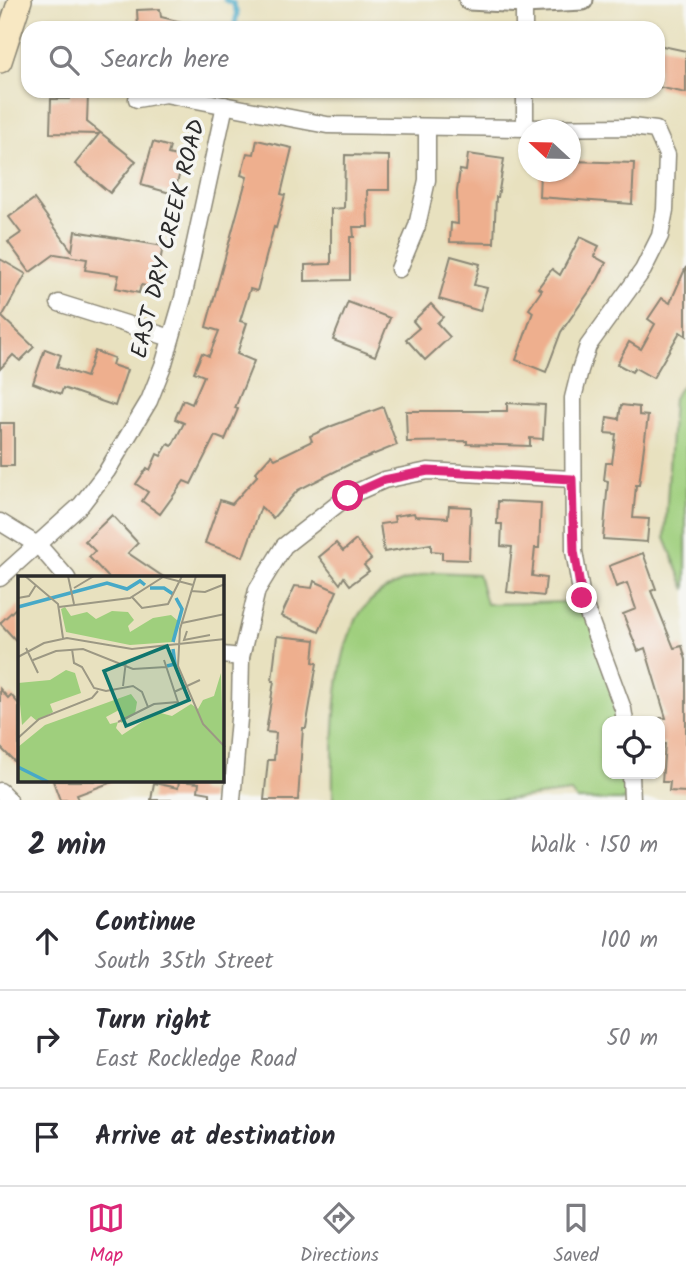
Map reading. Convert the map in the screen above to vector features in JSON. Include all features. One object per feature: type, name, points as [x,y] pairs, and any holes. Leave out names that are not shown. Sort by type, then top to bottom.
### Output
[{"type":"main road","points":[[0,61],[20,0]]},
{"type":"street","points":[[470,0],[583,0]]},
{"type":"street","points":[[524,1],[524,21]]},
{"type":"street","points":[[137,99],[143,98]]},
{"type":"street","points":[[187,98],[327,125],[518,128]]},
{"type":"street","points":[[525,98],[525,119]]},
{"type":"street","name":"EAST DRY CREEK ROAD","points":[[0,579],[81,505],[107,471],[149,401],[183,298],[225,105]]},
{"type":"street","points":[[399,269],[417,226],[427,180],[427,127]]},
{"type":"street","points":[[581,127],[632,127],[656,130],[667,155],[660,236],[643,270],[588,346],[573,398],[574,551],[582,598],[624,716]]},
{"type":"street","points":[[59,303],[171,338]]},
{"type":"street","points":[[232,800],[240,707],[241,657],[257,590],[285,546],[348,496],[384,480],[428,471],[572,479]]},
{"type":"street","points":[[0,522],[39,546],[65,576]]},
{"type":"street","points":[[224,655],[241,657]]},
{"type":"street","points":[[631,779],[632,800]]},
{"type":"street","points":[[0,790],[9,800]]},
{"type":"green space","points":[[686,380],[686,590],[665,538],[673,398]]},
{"type":"green space","points":[[434,572],[478,574],[486,604],[567,602],[582,598],[623,716],[602,716],[602,779],[631,779],[632,800],[577,800],[571,792],[505,800],[333,800],[336,701],[345,649],[353,627],[370,601],[378,594],[405,581]]},
{"type":"building","points":[[160,9],[161,17],[178,21],[138,21],[137,10]]},
{"type":"building","points":[[665,46],[686,51],[686,93],[665,88]]},
{"type":"building","points":[[88,98],[87,122],[136,161],[110,193],[75,164],[99,134],[50,133],[51,99]]},
{"type":"building","points":[[257,140],[292,148],[281,194],[285,195],[276,228],[274,227],[257,291],[250,289],[240,321],[247,323],[237,354],[254,361],[225,440],[215,436],[191,484],[184,481],[160,514],[142,501],[148,492],[136,484],[147,468],[150,470],[157,454],[161,456],[168,444],[172,446],[184,423],[175,419],[183,400],[192,404],[204,376],[194,372],[202,353],[209,356],[219,331],[206,327],[247,177],[241,175],[247,153],[254,154]]},
{"type":"building","points":[[153,142],[170,147],[168,154],[184,158],[174,194],[141,185]]},
{"type":"building","points":[[468,154],[504,159],[496,197],[494,243],[450,242],[451,223],[458,224],[457,191],[460,170],[466,171]]},
{"type":"building","points":[[345,155],[389,156],[389,190],[367,190],[368,227],[353,227],[354,237],[350,237],[350,280],[305,281],[305,265],[331,264],[331,209],[344,208]]},
{"type":"building","points":[[581,161],[634,163],[632,204],[539,197],[540,182],[581,182]]},
{"type":"building","points":[[34,199],[72,251],[75,231],[163,246],[155,288],[141,285],[139,293],[116,288],[119,275],[85,270],[87,259],[55,254],[30,272],[8,242],[21,233],[9,217]]},
{"type":"building","points":[[580,237],[599,246],[594,256],[606,263],[561,332],[546,372],[516,360],[533,312],[529,309],[542,290],[538,288],[552,269],[560,275]]},
{"type":"building","points":[[451,256],[480,264],[474,285],[487,288],[480,311],[439,299]]},
{"type":"building","points":[[0,259],[26,274],[2,317],[34,347],[20,361],[13,355],[0,369]]},
{"type":"building","points":[[686,267],[686,336],[680,332],[653,378],[635,368],[632,372],[617,364],[629,342],[641,349],[655,324],[648,319],[662,298],[670,303]]},
{"type":"building","points":[[348,302],[390,318],[375,356],[333,340]]},
{"type":"building","points":[[431,304],[443,317],[437,323],[450,337],[425,360],[406,339],[419,328],[413,321]]},
{"type":"building","points":[[45,349],[61,355],[57,367],[86,377],[95,351],[114,358],[112,365],[127,370],[115,406],[63,388],[61,394],[33,383]]},
{"type":"building","points":[[507,403],[545,405],[543,439],[530,438],[530,446],[467,444],[467,441],[407,442],[406,411],[507,411]]},
{"type":"building","points":[[621,405],[639,407],[639,415],[648,416],[633,518],[649,519],[647,542],[603,539],[608,481],[604,480],[606,463],[612,463],[616,434],[605,433],[607,417],[619,419]]},
{"type":"building","points":[[383,407],[397,445],[350,464],[298,490],[273,518],[261,507],[243,557],[205,543],[220,500],[232,504],[258,475],[255,473],[271,455],[275,459],[312,441],[310,436]]},
{"type":"building","points":[[0,423],[14,423],[14,466],[0,466]]},
{"type":"building","points":[[498,501],[541,503],[539,548],[535,548],[532,576],[546,578],[544,596],[507,592],[512,547],[501,546],[502,524],[497,524]]},
{"type":"building","points":[[449,506],[471,507],[469,560],[442,559],[442,552],[431,551],[431,544],[384,552],[380,524],[395,522],[394,516],[414,513],[415,516],[448,518]]},
{"type":"building","points":[[112,515],[138,543],[128,553],[162,576],[107,576],[89,557],[95,551],[85,541]]},
{"type":"building","points":[[356,540],[371,559],[364,565],[369,571],[350,585],[344,577],[340,584],[319,557],[336,543],[343,551]]},
{"type":"building","points":[[643,553],[656,589],[651,591],[674,648],[682,646],[686,660],[686,792],[669,791],[670,782],[662,782],[665,779],[666,718],[645,648],[638,651],[623,614],[636,609],[627,583],[616,587],[609,566]]},
{"type":"building","points":[[314,581],[337,591],[319,632],[281,616],[295,586],[312,588]]},
{"type":"building","points":[[18,606],[18,643],[0,623]]},
{"type":"building","points":[[277,636],[315,640],[313,662],[317,663],[306,728],[303,728],[298,800],[264,800],[268,760],[274,760],[276,733],[266,732],[274,681]]},
{"type":"building","points":[[0,689],[8,698],[11,695],[18,703],[18,765],[0,747]]},
{"type":"building","points":[[53,782],[112,782],[77,795],[79,800],[60,800]]},
{"type":"building","points":[[179,782],[199,783],[198,791],[210,793],[210,800],[151,800],[154,783],[178,788]]},
{"type":"waterway","points":[[225,0],[233,3],[237,14],[236,21]]},
{"type":"route","points":[[348,496],[384,480],[428,471],[572,479],[574,551],[582,598]]}]
